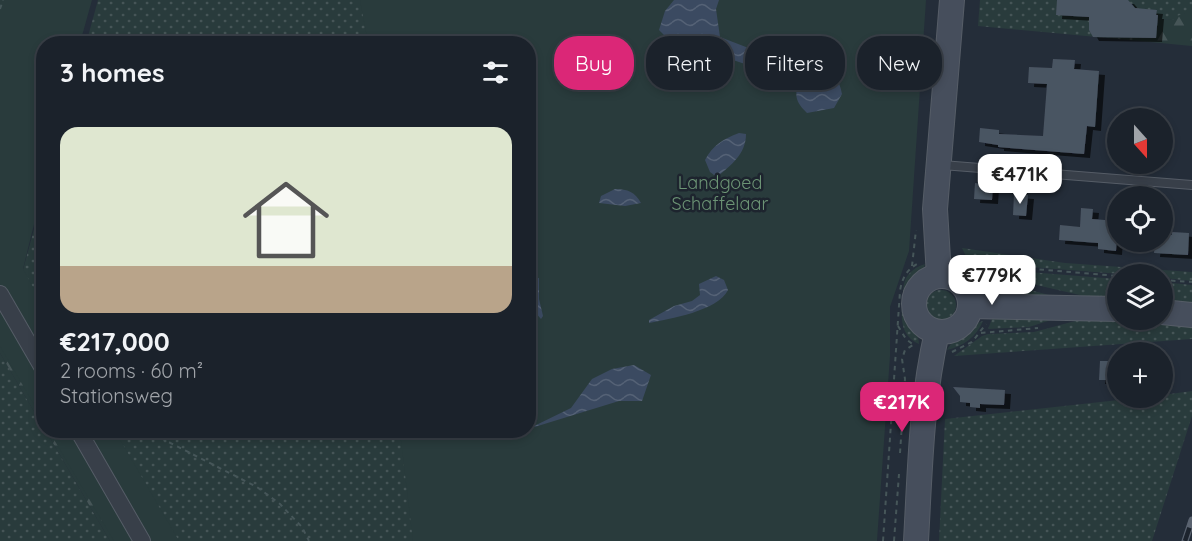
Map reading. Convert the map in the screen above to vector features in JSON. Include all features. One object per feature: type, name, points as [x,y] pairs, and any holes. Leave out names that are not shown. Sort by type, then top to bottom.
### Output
[{"type":"main road","points":[[939,276],[935,209],[952,0]]},
{"type":"main road","points":[[947,276],[962,284],[970,298],[970,306],[969,314],[960,327],[945,333],[937,332],[921,324],[914,308],[914,299],[923,284],[930,278],[947,276]]},
{"type":"main road","points":[[970,306],[1107,309]]},
{"type":"main road","points":[[1173,313],[1192,315]]},
{"type":"main road","points":[[916,541],[925,403],[937,332]]},
{"type":"street","points":[[0,294],[36,356]]},
{"type":"street","points":[[83,438],[142,541]]},
{"type":"lane","points":[[938,165],[1192,185]]},
{"type":"path","points":[[0,9],[3,0]]},
{"type":"path","points":[[957,260],[985,280]]},
{"type":"path","points":[[968,266],[975,264],[1107,275]]},
{"type":"path","points":[[883,541],[902,280],[912,266]]},
{"type":"path","points":[[1173,281],[1192,282]]},
{"type":"path","points":[[898,326],[913,345],[905,350],[902,359],[905,380],[900,453]]},
{"type":"path","points":[[158,438],[257,487],[280,504],[302,527],[309,541]]},
{"type":"path","points":[[894,541],[899,465]]},
{"type":"green space","points":[[0,0],[92,0],[82,36],[36,36],[36,216],[23,269],[36,293],[36,408],[0,346]]},
{"type":"green space","points":[[98,0],[363,0],[369,36],[88,36]]},
{"type":"green space","name":"Landgoed Schaffelaar","points":[[360,0],[926,0],[924,36],[857,36],[857,90],[920,90],[909,251],[890,307],[890,356],[877,541],[413,541],[401,438],[536,438],[536,36],[367,36]]},
{"type":"green space","points":[[980,0],[1192,0],[1192,13],[1185,13],[1177,20],[1142,19],[1140,41],[978,26]]},
{"type":"green space","points":[[1192,13],[1192,46],[1140,41],[1142,18],[1176,20],[1177,16]]},
{"type":"green space","points":[[36,222],[36,304],[21,277]]},
{"type":"green space","points":[[962,248],[1065,263],[1107,266],[1107,273],[977,263],[967,258]]},
{"type":"green space","points":[[954,261],[972,272],[985,292],[966,280]]},
{"type":"green space","points":[[925,264],[923,271],[909,291],[905,304],[907,317],[917,335],[919,344],[908,336],[903,324],[903,290],[908,275]]},
{"type":"green space","points":[[976,268],[1107,278],[1107,298],[1084,296],[1011,279],[988,277]]},
{"type":"green space","points":[[1173,271],[1192,272],[1192,281],[1173,279]]},
{"type":"green space","points":[[988,282],[1007,284],[1064,299],[991,293]]},
{"type":"green space","points":[[1173,283],[1192,285],[1192,303],[1173,302]]},
{"type":"green space","points":[[941,290],[952,294],[956,305],[952,316],[941,320],[930,316],[926,305],[930,294]]},
{"type":"green space","points":[[0,310],[36,373],[36,415],[0,353]]},
{"type":"green space","points":[[1067,315],[1029,327],[988,329],[992,319]]},
{"type":"green space","points":[[1090,317],[1107,318],[1107,330],[1173,330],[1173,323],[1192,324],[1192,339],[1107,342],[1107,345],[954,356],[988,334],[1034,332]]},
{"type":"green space","points":[[983,321],[969,340],[947,350],[963,333]]},
{"type":"green space","points":[[0,353],[36,415],[36,438],[50,438],[110,541],[0,541]]},
{"type":"green space","points":[[1192,391],[1192,416],[1152,541],[939,541],[945,419],[1107,401],[1107,408],[1173,408],[1173,394]]},
{"type":"green space","points":[[50,438],[74,438],[134,541],[110,541]]},
{"type":"green space","points":[[53,438],[119,438],[179,541],[114,541]]},
{"type":"green space","points":[[113,438],[404,438],[417,541],[177,541]]},
{"type":"water","points":[[674,0],[719,0],[716,9],[720,36],[665,36],[659,30],[665,11]]},
{"type":"water","points":[[733,42],[745,47],[745,64],[733,60]]},
{"type":"water","points":[[841,90],[842,94],[834,108],[807,113],[797,100],[797,91]]},
{"type":"water","points":[[739,133],[746,134],[741,153],[717,177],[710,172],[705,160],[719,143]]},
{"type":"water","points":[[615,189],[631,192],[641,203],[625,206],[599,203],[601,196]]},
{"type":"water","points":[[716,276],[724,280],[728,290],[723,297],[704,309],[649,323],[649,320],[674,306],[692,301],[700,295],[699,284]]},
{"type":"water","points":[[536,278],[539,278],[539,299],[543,316],[541,319],[536,313]]},
{"type":"water","points":[[634,365],[651,375],[642,401],[619,401],[536,427],[571,408],[592,379],[612,369]]},
{"type":"building","points":[[1057,0],[1128,0],[1135,8],[1157,10],[1156,38],[1093,37],[1089,30],[1089,17],[1056,15]]},
{"type":"building","points":[[1053,59],[1075,60],[1074,69],[1099,71],[1095,127],[1087,126],[1084,154],[998,147],[998,145],[979,142],[980,128],[999,130],[999,134],[1043,136],[1047,84],[1028,83],[1029,67],[1052,68]]},
{"type":"building","points":[[975,183],[993,185],[992,200],[974,199]]},
{"type":"building","points":[[1014,194],[1028,195],[1026,216],[1013,215]]},
{"type":"building","points":[[1081,208],[1093,209],[1092,219],[1107,220],[1107,250],[1098,249],[1098,243],[1059,240],[1060,225],[1080,227]]},
{"type":"building","points":[[1173,232],[1189,233],[1188,255],[1154,253],[1173,252]]},
{"type":"building","points":[[1100,361],[1107,361],[1107,380],[1099,380]]},
{"type":"building","points":[[953,387],[1005,390],[1004,405],[980,404],[980,408],[970,407],[970,403],[960,402],[960,396]]},
{"type":"railway","points":[[1185,541],[1192,520]]}]
